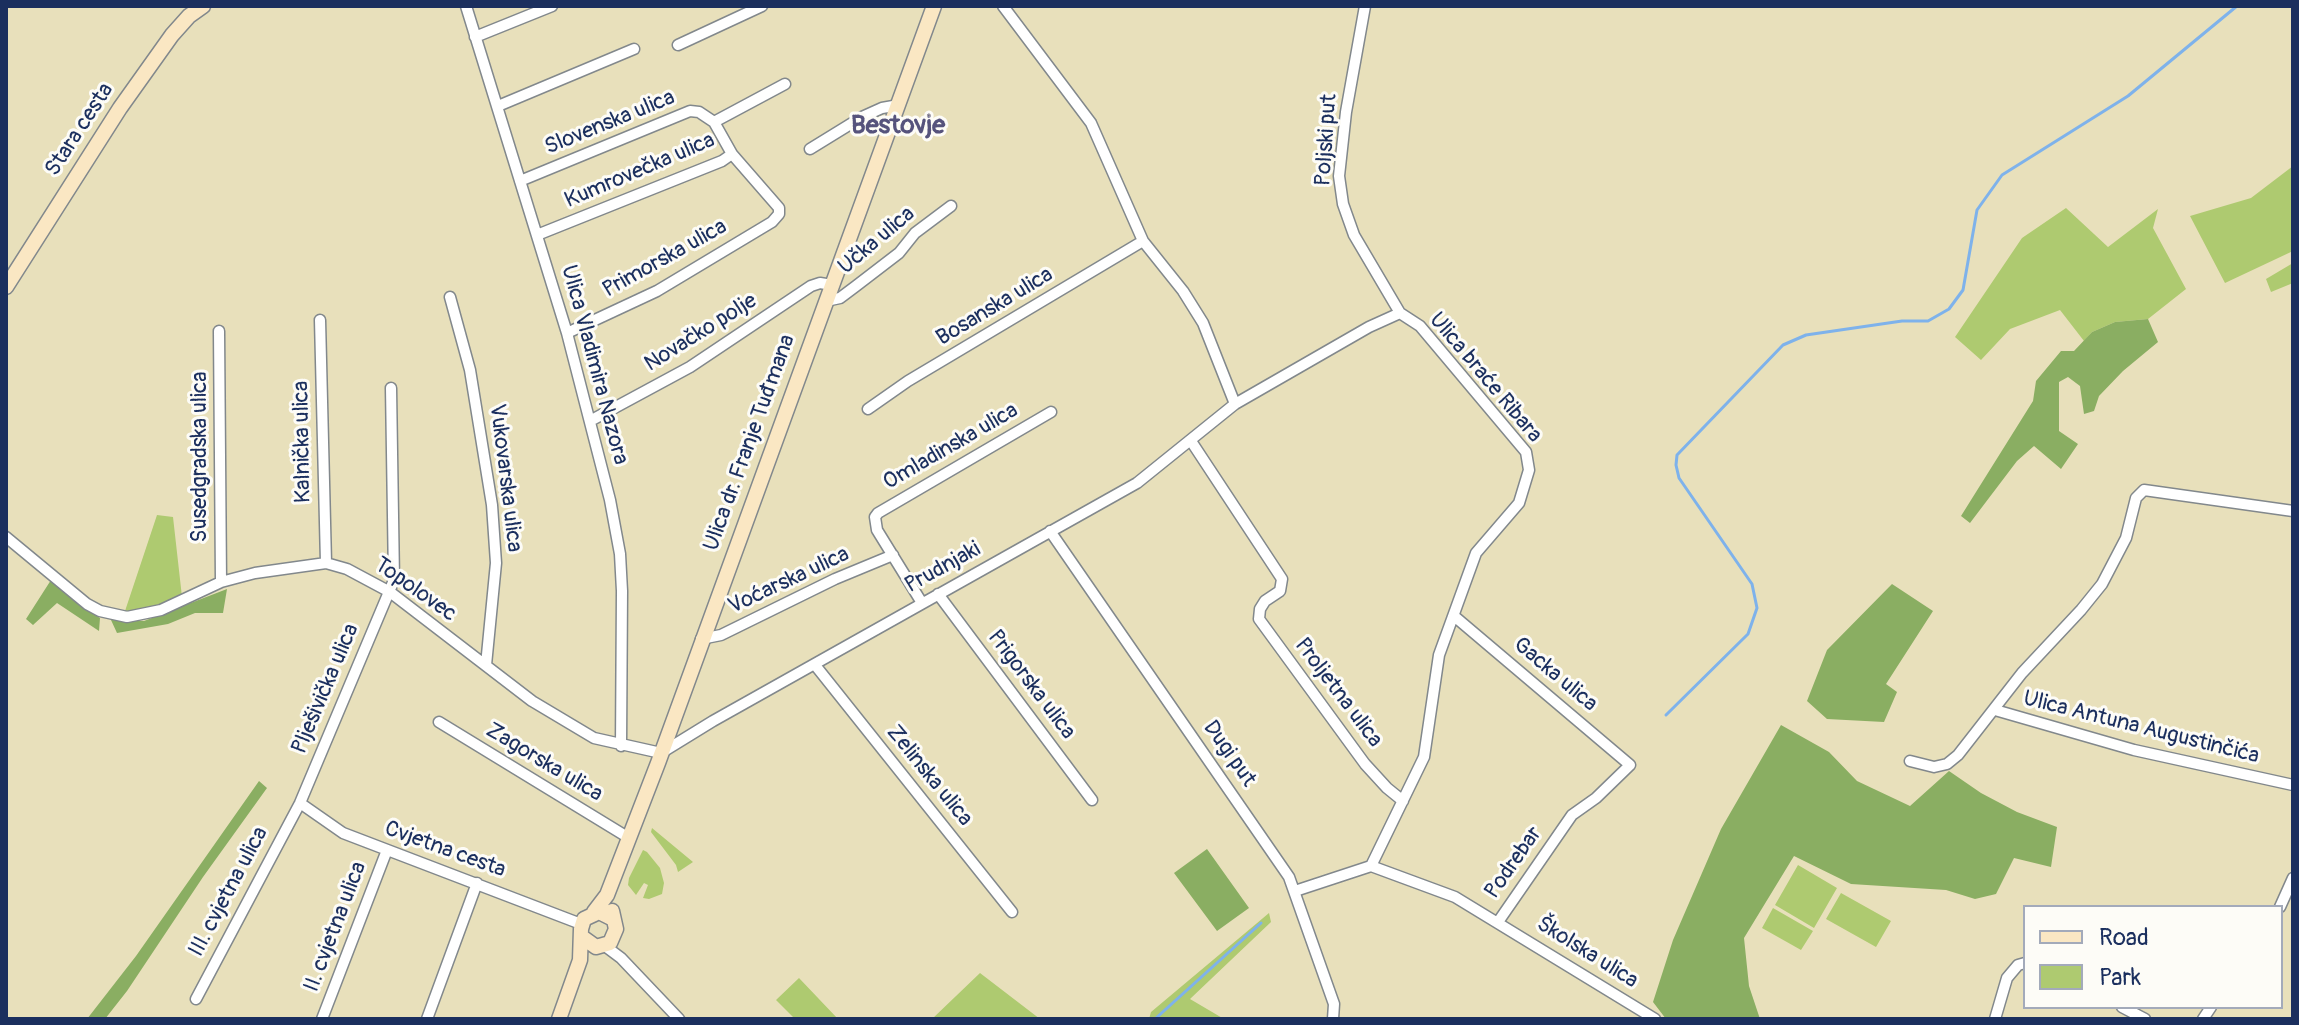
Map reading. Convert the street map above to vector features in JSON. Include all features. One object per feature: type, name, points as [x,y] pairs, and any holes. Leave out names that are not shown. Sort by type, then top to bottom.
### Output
[{"type":"main road","name":"Stara cesta","points":[[6,287],[120,108],[172,35],[203,6]]},
{"type":"main road","name":"Ulica dr. Franje Tuđmana","points":[[594,912],[607,895],[661,753],[934,6]]},
{"type":"main road","points":[[580,960],[605,944],[616,929],[607,895]]},
{"type":"main road","points":[[559,1019],[580,960],[584,919],[594,912],[604,912],[613,919]]},
{"type":"main road","points":[[582,931],[605,944]]},
{"type":"street","name":"Ulica Vladimira Nazora","points":[[466,6],[567,333],[610,500],[620,554],[621,746]]},
{"type":"street","points":[[475,37],[552,6]]},
{"type":"street","points":[[678,45],[762,6]]},
{"type":"street","points":[[1003,6],[1091,123],[1143,241],[1183,291],[1203,323],[1235,404]]},
{"type":"street","name":"Poljski put","points":[[1365,6],[1346,112],[1339,176],[1343,204],[1354,235],[1400,313]]},
{"type":"street","points":[[498,106],[634,49]]},
{"type":"street","points":[[732,154],[714,122],[785,84]]},
{"type":"street","points":[[810,149],[862,117],[899,105]]},
{"type":"street","name":"Slovenska ulica","points":[[520,181],[690,111],[699,112],[714,122]]},
{"type":"street","name":"Kumrovečka ulica","points":[[537,235],[722,161],[732,154],[779,208],[779,214]]},
{"type":"street","name":"Učka ulica","points":[[826,301],[840,298],[856,286],[899,253],[915,233],[951,206]]},
{"type":"street","name":"Primorska ulica","points":[[567,333],[657,291],[772,222],[779,214]]},
{"type":"street","name":"Bosanska ulica","points":[[868,409],[908,381],[1143,241]]},
{"type":"street","name":"Novačko polje","points":[[590,421],[690,367],[811,286],[820,283],[832,285]]},
{"type":"street","name":"Vukovarska ulica","points":[[450,297],[470,370],[492,505],[496,563],[486,665]]},
{"type":"street","name":"Ulica braće Ribara","points":[[1235,404],[1369,327],[1400,313],[1420,326],[1528,458],[1529,470],[1519,503],[1476,553],[1439,655],[1424,757],[1371,866]]},
{"type":"street","name":"Kalnička ulica","points":[[320,320],[326,563]]},
{"type":"street","name":"Susedgradska ulica","points":[[219,331],[221,582]]},
{"type":"street","name":"Plješivička ulica","points":[[300,803],[394,580],[391,388]]},
{"type":"street","name":"Prudnjaki","points":[[661,753],[1137,483],[1235,404]]},
{"type":"street","name":"Omladinska ulica","points":[[922,603],[874,522],[878,513],[1051,412]]},
{"type":"street","name":"Proljetna ulica","points":[[1191,441],[1282,579],[1280,591],[1265,601],[1259,619],[1365,764],[1403,801]]},
{"type":"street","points":[[1995,710],[2022,673],[2102,584],[2126,538],[2136,498],[2144,490],[2293,511]]},
{"type":"street","name":"Dugi put","points":[[1050,531],[1266,841],[1295,891],[1334,1004],[1333,1019]]},
{"type":"street","name":"Topolovec","points":[[6,537],[87,604],[114,615],[141,616],[221,582],[285,567],[326,563],[347,569],[390,592],[532,701],[594,738],[661,753]]},
{"type":"street","name":"Voćarska ulica","points":[[701,639],[721,635],[835,579],[893,555]]},
{"type":"street","name":"Prigorska ulica","points":[[938,594],[1092,800]]},
{"type":"street","name":"Gacka ulica","points":[[1454,616],[1630,765]]},
{"type":"street","name":"Zelinska ulica","points":[[815,665],[1012,912]]},
{"type":"street","name":"Ulica Antuna Augustinčića","points":[[1910,761],[1934,767],[1947,764],[1995,710],[2134,750],[2293,785]]},
{"type":"street","name":"Zagorska ulica","points":[[439,722],[629,838]]},
{"type":"street","name":"Podrebar","points":[[1371,866],[1455,897],[1498,922],[1572,815],[1596,798],[1630,765]]},
{"type":"street","name":"Cvjetna cesta","points":[[300,803],[343,833],[477,883],[582,931]]},
{"type":"street","name":"III. cvjetna ulica","points":[[196,999],[300,803]]},
{"type":"street","name":"II. cvjetna ulica","points":[[322,1019],[387,850]]},
{"type":"street","points":[[1295,891],[1371,866]]},
{"type":"street","points":[[2281,905],[2293,878]]},
{"type":"street","points":[[427,1019],[477,883]]},
{"type":"street","name":"Školska ulica","points":[[1498,922],[1655,1019]]},
{"type":"street","points":[[605,944],[679,1019]]},
{"type":"street","points":[[1995,1019],[2007,978],[2023,964]]},
{"type":"street","points":[[2126,1009],[2145,1019]]},
{"type":"green space","points":[[2293,166],[2293,251],[2225,283],[2190,216],[2251,198]]},
{"type":"green space","points":[[2066,208],[2108,247],[2158,209],[2153,228],[2186,289],[2148,319],[2115,322],[2092,332],[2084,341],[2060,310],[2010,329],[1981,360],[1955,337],[2022,238]]},
{"type":"green space","points":[[2293,263],[2293,283],[2271,292],[2266,279]]},
{"type":"green space","points":[[2148,319],[2158,342],[2099,396],[2094,411],[2084,414],[2080,386],[2068,377],[2059,382],[2059,431],[2078,444],[2061,469],[2034,446],[2017,461],[1970,523],[1961,516],[2033,401],[2036,381],[2061,351],[2074,351],[2092,332],[2115,322]]},
{"type":"green space","points":[[157,515],[173,517],[182,597],[140,611],[125,611]]},
{"type":"green space","points":[[51,580],[100,618],[99,631],[57,603],[33,625],[26,619]]},
{"type":"green space","points":[[1892,584],[1933,611],[1886,684],[1897,692],[1884,722],[1827,719],[1807,701],[1827,650]]},
{"type":"green space","points":[[227,589],[223,613],[195,613],[168,624],[117,633],[111,620],[144,621]]},
{"type":"green space","points":[[1781,725],[1829,752],[1857,781],[1910,806],[1949,771],[2017,812],[2057,827],[2051,867],[2014,858],[1996,894],[1975,899],[1946,890],[1851,884],[1794,856],[1744,938],[1749,986],[1760,1019],[1666,1019],[1653,1002],[1673,940],[1721,829]]},
{"type":"green space","points":[[259,781],[267,788],[127,991],[105,1019],[87,1019],[136,956]]},
{"type":"green space","points":[[652,828],[693,862],[678,872],[651,832]]},
{"type":"green space","points":[[1207,849],[1249,908],[1217,931],[1174,873]]},
{"type":"green space","points":[[643,850],[660,868],[664,883],[662,894],[649,899],[643,898],[648,885],[644,883],[636,895],[628,885]]},
{"type":"green space","points":[[1798,865],[1837,888],[1814,928],[1775,905]]},
{"type":"green space","points":[[1841,893],[1891,921],[1876,947],[1826,919]]},
{"type":"green space","points":[[1773,908],[1813,931],[1801,950],[1762,928]]},
{"type":"green space","points":[[1269,913],[1271,922],[1190,999],[1224,1019],[1149,1019],[1151,1012]]},
{"type":"green space","points":[[980,973],[1040,1019],[932,1019]]},
{"type":"green space","points":[[799,978],[838,1019],[795,1019],[776,1000]]},
{"type":"waterway","points":[[1666,715],[1748,634],[1757,608],[1752,584],[1679,478],[1677,455],[1783,345],[1806,335],[1902,321],[1928,321],[1949,309],[1963,290],[1977,210],[2002,175],[2128,96],[2237,6]]},
{"type":"waterway","points":[[1155,1019],[1261,923]]},
{"type":"district","name":"Bestovje","points":[[898,126]]}]
